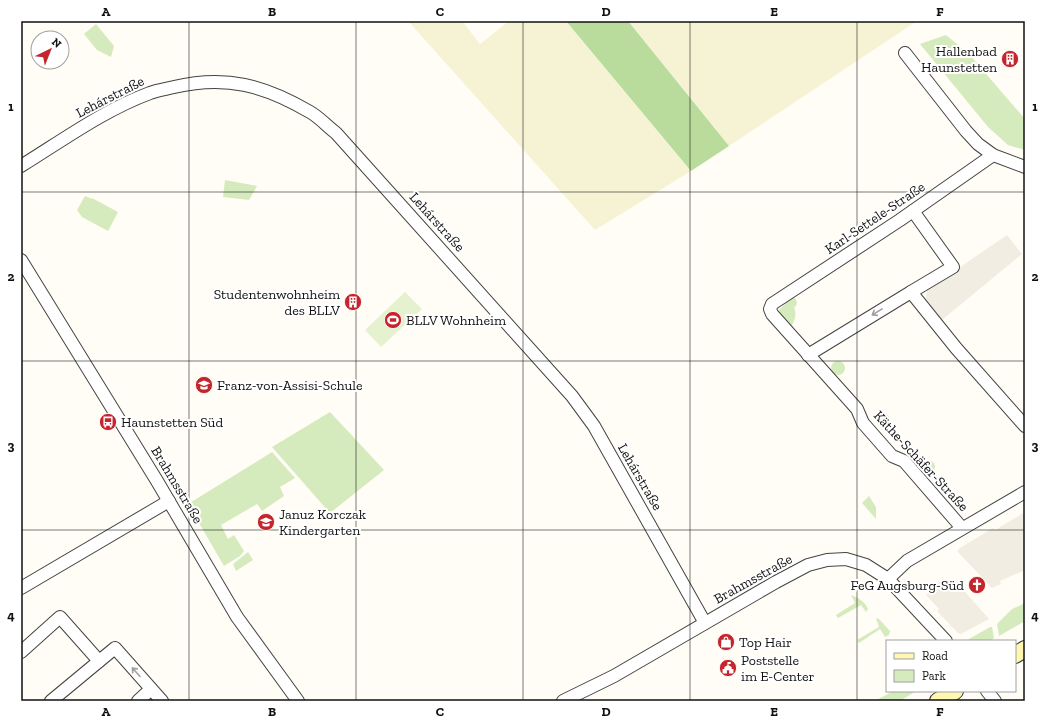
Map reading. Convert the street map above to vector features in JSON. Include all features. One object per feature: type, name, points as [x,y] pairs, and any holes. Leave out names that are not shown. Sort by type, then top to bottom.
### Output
[{"type":"main road","points":[[1016,654],[1025,649]]},
{"type":"main road","points":[[938,701],[953,692]]},
{"type":"street","points":[[905,53],[978,144],[993,155],[1025,167]]},
{"type":"street","name":"Lehárstraße","points":[[21,166],[121,106],[151,92],[193,83],[228,82],[262,89],[311,112],[336,133],[572,396],[594,426],[705,623]]},
{"type":"street","name":"Karl-Settele-Straße","points":[[772,304],[913,212],[993,155]]},
{"type":"street","points":[[808,355],[953,267],[913,212]]},
{"type":"street","name":"Brahmsstraße","points":[[21,260],[169,501],[237,617],[298,701]]},
{"type":"street","points":[[911,292],[956,348],[1025,426]]},
{"type":"street","name":"Käthe-Schäfer-Straße","points":[[772,304],[770,309],[772,314],[857,409],[863,423],[892,456],[904,461],[962,528]]},
{"type":"street","points":[[888,580],[907,561],[1025,492]]},
{"type":"street","points":[[21,588],[169,501]]},
{"type":"street","name":"Brahmsstraße","points":[[563,701],[614,676],[776,582],[808,565],[827,560],[846,559],[866,565],[888,580],[945,640]]},
{"type":"street","points":[[21,652],[60,617],[99,661]]},
{"type":"street","points":[[51,701],[115,648],[162,701]]},
{"type":"street","points":[[138,701],[152,689]]},
{"type":"street","points":[[988,692],[995,701]]},
{"type":"shaded area","points":[[408,21],[462,21],[480,44],[509,21],[566,21],[691,171],[595,230]]},
{"type":"shaded area","points":[[628,21],[917,21],[729,146]]},
{"type":"shaded area","points":[[1007,235],[1022,254],[942,320],[926,299],[928,289]]},
{"type":"shaded area","points":[[1025,512],[1025,570],[1000,581],[1001,584],[992,588],[957,551],[993,528],[995,530]]},
{"type":"shaded area","points":[[943,579],[954,590],[959,585],[989,619],[961,634],[958,633],[937,611],[939,609],[926,595]]},
{"type":"green space","points":[[566,21],[628,21],[729,146],[691,171]]},
{"type":"green space","points":[[96,24],[114,46],[111,57],[97,50],[84,34]]},
{"type":"green space","points":[[946,35],[969,54],[1025,119],[1025,150],[1008,145],[988,127],[920,44]]},
{"type":"green space","points":[[225,180],[257,186],[249,200],[223,197]]},
{"type":"green space","points":[[85,196],[92,198],[118,212],[108,231],[82,217],[77,210]]},
{"type":"green space","name":"BLLV Wohnheim","points":[[405,292],[422,309],[381,347],[365,330]]},
{"type":"green space","points":[[791,298],[795,298],[797,302],[796,306],[794,307],[794,322],[791,327],[782,317],[779,310]]},
{"type":"green space","points":[[835,361],[841,361],[845,365],[845,371],[841,375],[835,375],[831,371],[831,365]]},
{"type":"green space","points":[[330,412],[384,470],[330,513],[272,447]]},
{"type":"green space","points":[[880,413],[886,413],[890,417],[890,423],[886,427],[880,427],[876,423],[876,417]]},
{"type":"green space","points":[[272,452],[295,478],[280,487],[284,496],[262,511],[257,504],[221,525],[228,539],[234,535],[244,551],[240,556],[224,566],[188,504]]},
{"type":"green space","points":[[925,460],[931,460],[935,464],[935,470],[931,474],[925,474],[921,470],[921,464]]},
{"type":"green space","points":[[869,496],[876,507],[876,519],[862,503]]},
{"type":"green space","points":[[248,552],[253,560],[236,571],[233,564]]},
{"type":"green space","points":[[851,595],[863,602],[868,609],[866,612],[861,605],[838,618],[836,615],[855,603]]},
{"type":"green space","points":[[1025,603],[1025,621],[999,636],[997,624],[1012,609]]},
{"type":"green space","points":[[876,618],[879,619],[890,631],[889,635],[885,637],[880,629],[859,643],[857,640],[879,627]]},
{"type":"green space","points":[[992,627],[994,638],[991,640],[969,639]]},
{"type":"green space","points":[[891,692],[914,692],[900,701],[875,701]]},
{"type":"place","name":"Hallenbad Haunstetten","points":[[1010,59]]},
{"type":"place","name":"Studentenwohnheim des BLLV","points":[[353,302]]},
{"type":"place","name":"BLLV Wohnheim","points":[[393,320]]},
{"type":"place","name":"Franz-von-Assisi-Schule","points":[[204,385]]},
{"type":"place","name":"Haunstetten Süd","points":[[108,422]]},
{"type":"place","name":"Januz Korczak Kindergarten","points":[[266,522]]},
{"type":"place","name":"FeG Augsburg-Süd","points":[[977,585]]},
{"type":"place","name":"Top Hair","points":[[726,642]]},
{"type":"place","name":"Poststelle im E-Center","points":[[728,668]]}]
